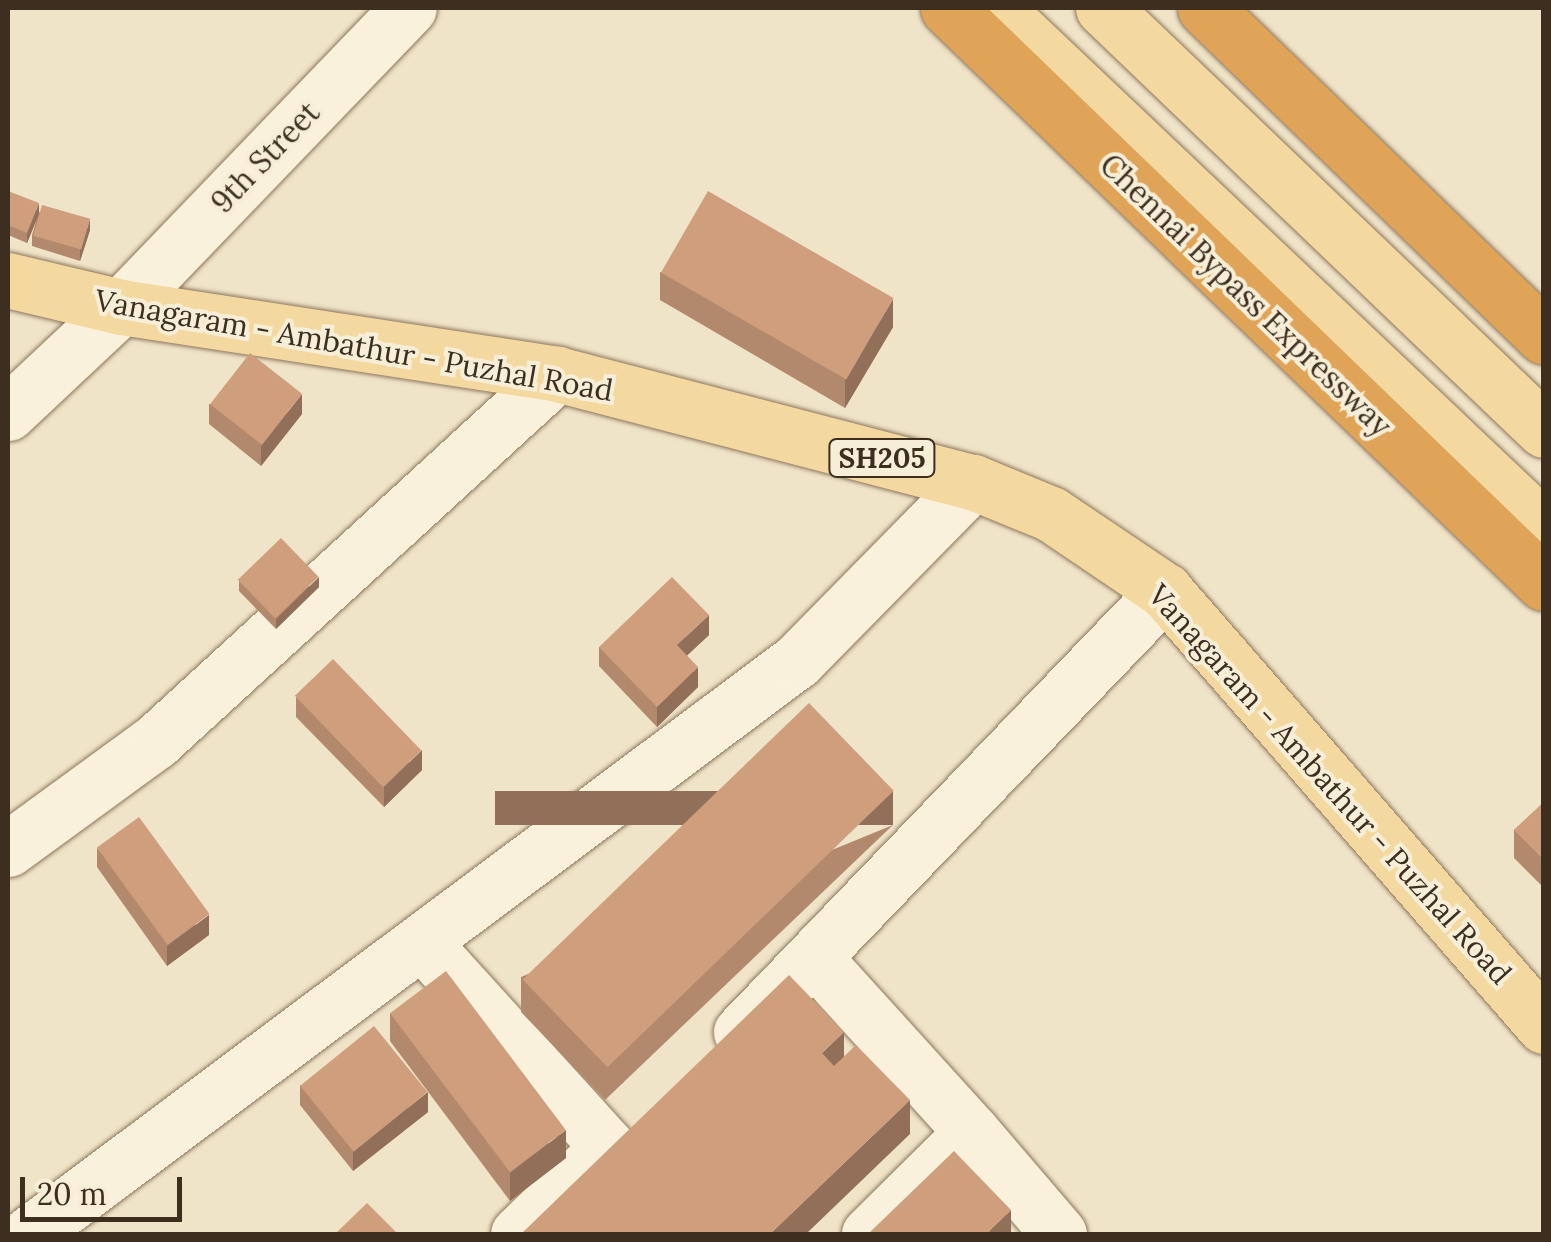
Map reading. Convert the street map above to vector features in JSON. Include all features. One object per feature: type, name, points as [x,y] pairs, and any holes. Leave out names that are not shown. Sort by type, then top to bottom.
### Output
[{"type":"highway","name":"Chennai Bypass Expressway","points":[[948,8],[1544,584]]},
{"type":"highway","points":[[1204,8],[1544,338]]},
{"type":"main road","points":[[995,8],[1544,528]]},
{"type":"main road","points":[[1103,8],[1544,430]]},
{"type":"main road","name":"Vanagaram - Ambathur - Puzhal Road","points":[[8,280],[121,306],[557,374],[972,482],[1051,514],[1165,591],[1544,1026]]},
{"type":"street","name":"9th Street","points":[[8,413],[121,306],[409,8]]},
{"type":"street","points":[[8,848],[155,742],[557,374]]},
{"type":"street","points":[[30,1234],[797,661],[972,482]]},
{"type":"street","points":[[708,1064],[816,960],[1165,591]]},
{"type":"street","points":[[422,942],[608,1147],[518,1234]]},
{"type":"street","points":[[816,960],[1059,1234]]},
{"type":"street","points":[[869,1234],[972,1132]]},
{"type":"building","points":[[8,191],[39,203],[27,233],[8,225]]},
{"type":"building","points":[[708,191],[893,298],[846,379],[661,272]]},
{"type":"building","points":[[42,205],[90,219],[81,250],[33,236]]},
{"type":"building","points":[[250,353],[302,394],[262,445],[210,404]]},
{"type":"building","points":[[281,538],[319,577],[275,619],[238,580]]},
{"type":"building","points":[[672,577],[709,615],[677,645],[698,667],[657,707],[599,647]]},
{"type":"building","points":[[333,659],[421,750],[383,787],[295,696]]},
{"type":"building","points":[[809,703],[894,791],[607,1067],[523,979]]},
{"type":"building","points":[[1544,802],[1544,860],[1514,830]]},
{"type":"building","points":[[139,817],[210,914],[167,945],[97,848]]},
{"type":"building","points":[[446,971],[566,1130],[510,1172],[390,1013]]},
{"type":"building","points":[[789,975],[844,1032],[822,1053],[834,1066],[856,1045],[910,1100],[770,1234],[521,1234]]},
{"type":"building","points":[[374,1026],[427,1092],[354,1152],[300,1086]]},
{"type":"building","points":[[954,1151],[1011,1210],[989,1231],[993,1234],[868,1234]]},
{"type":"building","points":[[367,1203],[398,1234],[335,1234]]}]
